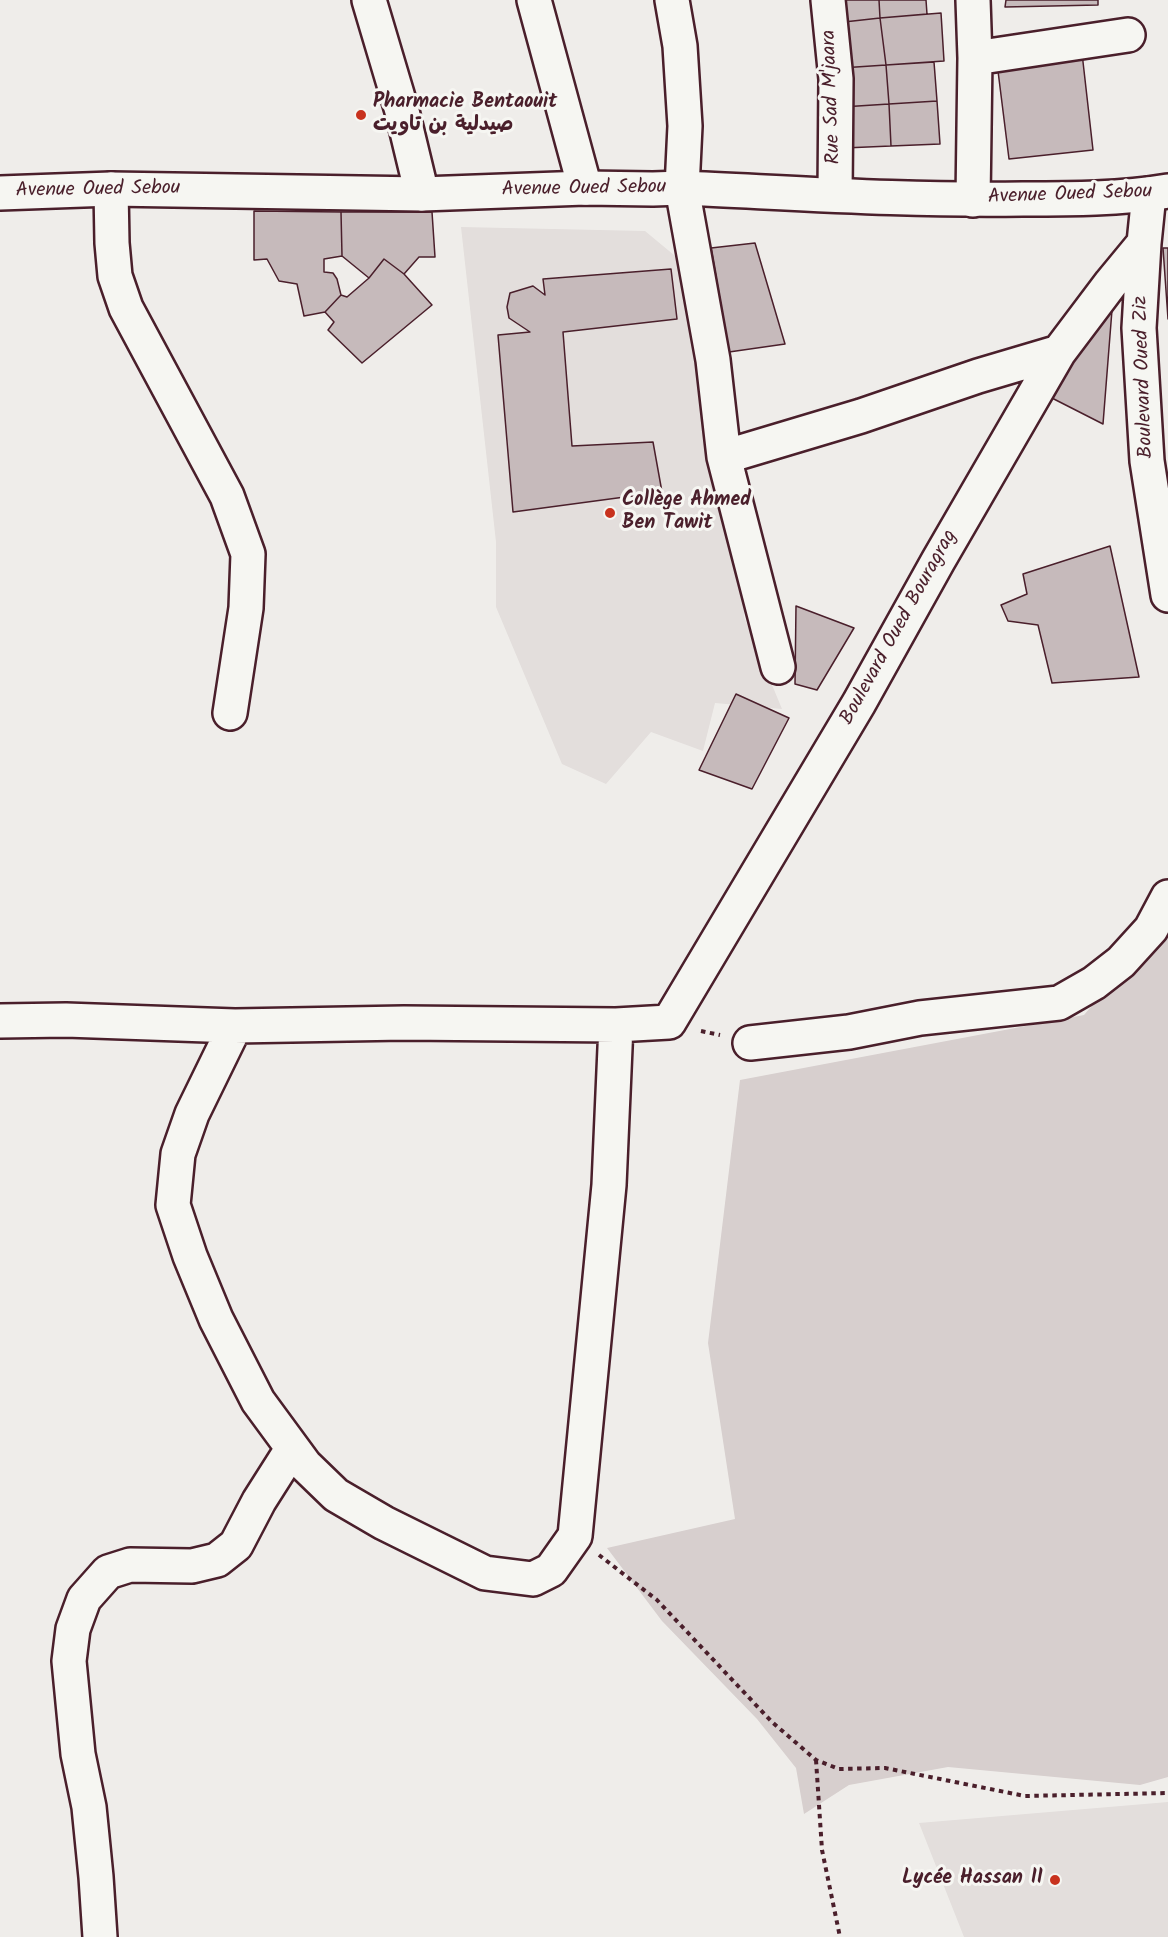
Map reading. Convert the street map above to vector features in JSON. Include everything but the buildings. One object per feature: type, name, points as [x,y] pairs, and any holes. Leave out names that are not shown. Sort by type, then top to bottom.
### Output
[{"type":"street","points":[[369,0],[402,111],[422,194]]},
{"type":"street","points":[[534,0],[585,188]]},
{"type":"street","points":[[672,0],[680,46],[685,126],[682,188],[713,360],[724,457],[778,667]]},
{"type":"street","name":"Rue Sad M'jaara","points":[[828,0],[836,79],[835,195]]},
{"type":"street","points":[[973,0],[975,58],[973,200]]},
{"type":"street","points":[[975,58],[1128,35]]},
{"type":"street","name":"Avenue Oued Sebou","points":[[0,193],[111,189],[422,194],[585,188],[682,188],[973,200],[1064,199],[1159,193]]},
{"type":"street","points":[[111,189],[115,276],[126,308],[227,496],[248,554],[246,609],[230,713]]},
{"type":"street","name":"Boulevard Oued Ziz","points":[[1159,193],[1144,243],[1139,328],[1147,461],[1168,595]]},
{"type":"street","name":"Boulevard Oued Bouragrag","points":[[669,1022],[859,703],[943,551],[1059,352],[1144,243]]},
{"type":"street","points":[[724,457],[861,416],[978,376],[1059,352]]},
{"type":"street","points":[[750,1043],[849,1032],[920,1018],[1059,1003],[1121,962],[1151,929],[1168,897]]},
{"type":"street","points":[[0,1021],[66,1020],[235,1026],[404,1023],[616,1025],[669,1022]]},
{"type":"street","points":[[235,1026],[188,1124],[178,1154],[173,1205],[190,1256],[216,1319],[258,1401],[305,1465],[336,1495],[384,1523],[485,1573],[533,1579],[551,1570],[575,1536],[609,1185],[616,1025]]},
{"type":"street","points":[[100,1937],[90,1818],[78,1754],[69,1661],[73,1629],[84,1599],[108,1572],[130,1565],[192,1566],[217,1560],[236,1545],[259,1501],[292,1449]]},
{"type":"path","points":[[669,1022],[750,1043]]},
{"type":"path","points":[[575,1536],[657,1600],[772,1722],[816,1760],[839,1769],[885,1768],[1025,1796],[1168,1792]]},
{"type":"path","points":[[816,1760],[822,1850],[840,1937]]},
{"type":"shaded area","name":"Collège Ahmed Ben Tawit","points":[[461,227],[645,231],[686,265],[714,488],[742,539],[744,617],[782,709],[715,703],[703,751],[651,732],[606,784],[562,764],[496,607],[496,542]]},
{"type":"shaded area","points":[[1168,910],[1168,1777],[1140,1785],[948,1767],[849,1785],[804,1814],[796,1768],[757,1719],[662,1621],[607,1548],[735,1519],[708,1343],[740,1080],[1084,1015],[1146,942]]},
{"type":"shaded area","name":"Lycée Hassan II","points":[[1168,1802],[1168,1937],[964,1937],[919,1823]]},
{"type":"place","name":"Pharmacie Bentaouit صيدلية بن تاويت","points":[[361,115]]},
{"type":"place","name":"Collège Ahmed Ben Tawit","points":[[610,513]]},
{"type":"place","name":"Lycée Hassan II","points":[[1055,1880]]}]
